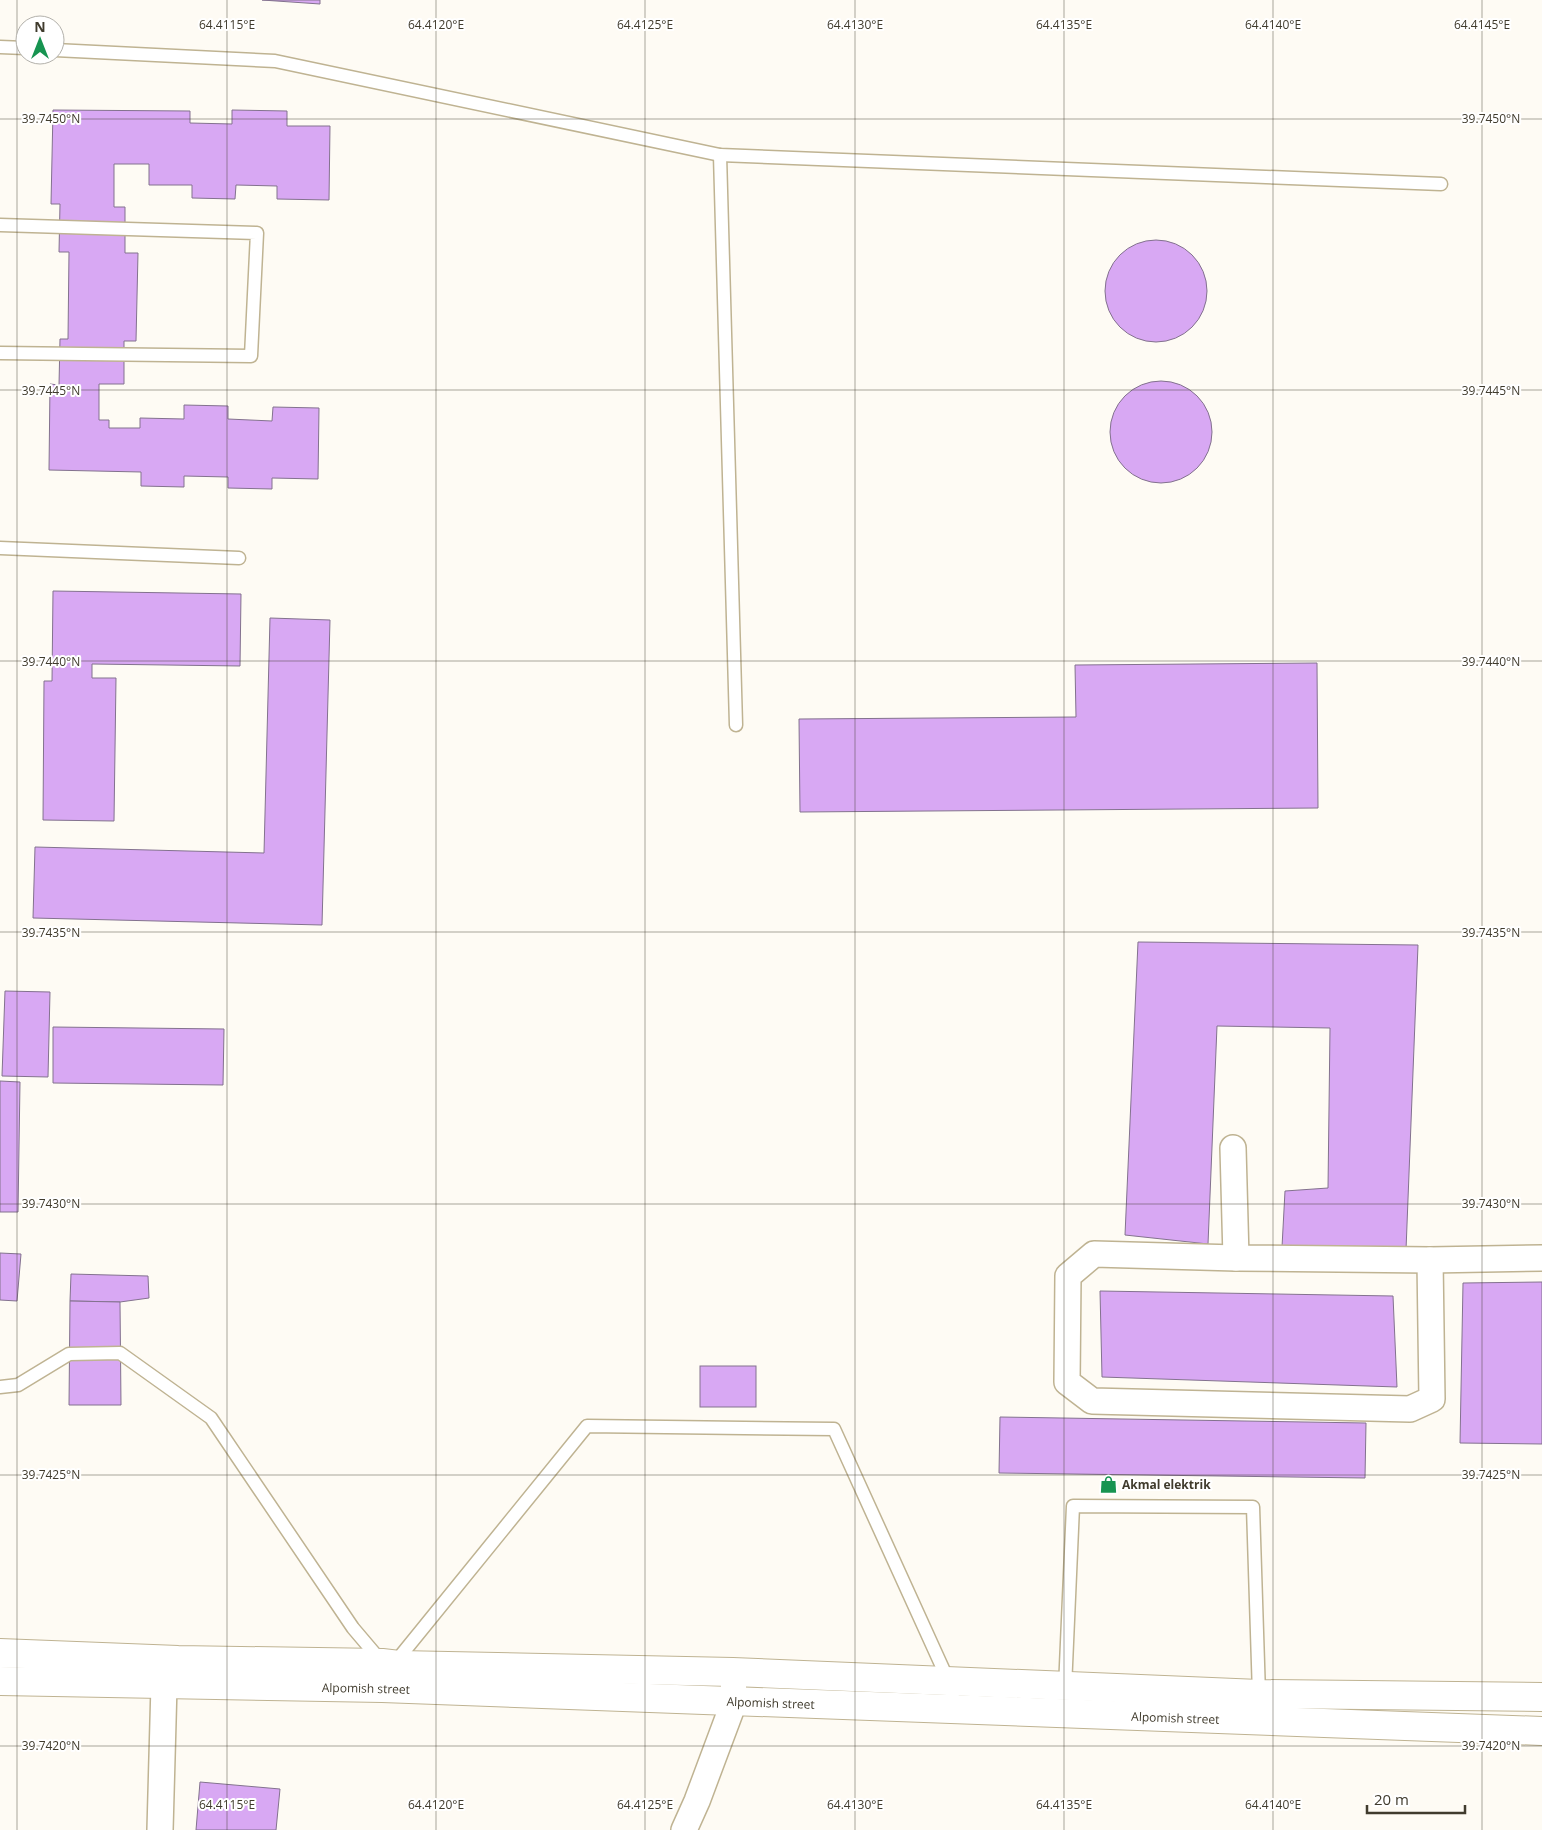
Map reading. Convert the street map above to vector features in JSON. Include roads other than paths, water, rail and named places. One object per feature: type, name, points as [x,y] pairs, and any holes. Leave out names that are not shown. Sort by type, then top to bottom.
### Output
[{"type":"main road","name":"Alpomish street","points":[[0,1653],[178,1660],[734,1702],[956,1710],[1064,1700]]},
{"type":"main road","name":"Alpomish street","points":[[0,1681],[164,1685],[390,1676],[733,1672],[949,1682],[1064,1700],[1258,1707],[1542,1730]]},
{"type":"main road","name":"Alpomish street","points":[[1258,1707],[1542,1697]]},
{"type":"street","points":[[1233,1148],[1236,1258]]},
{"type":"street","points":[[1430,1260],[1432,1399],[1410,1408],[1092,1401],[1067,1382],[1068,1276],[1094,1254],[1430,1260],[1542,1258]]},
{"type":"street","points":[[160,1830],[164,1685],[178,1660]]},
{"type":"street","points":[[684,1830],[697,1801],[734,1702],[733,1672]]},
{"type":"lane","points":[[0,47],[15,48]]},
{"type":"lane","points":[[65,50],[275,61],[720,155],[1441,184]]},
{"type":"lane","points":[[720,155],[736,725]]},
{"type":"lane","points":[[0,224],[257,234],[250,356],[0,353]]},
{"type":"lane","points":[[0,548],[239,558]]},
{"type":"lane","points":[[0,1387],[18,1385],[69,1354],[120,1353],[211,1418],[353,1628],[390,1676],[402,1654],[587,1426],[834,1429],[949,1682],[956,1710]]},
{"type":"lane","points":[[1064,1700],[1073,1506],[1253,1507],[1258,1707]]},
{"type":"place","name":"Akmal elektrik","points":[[1108,1484]]}]
